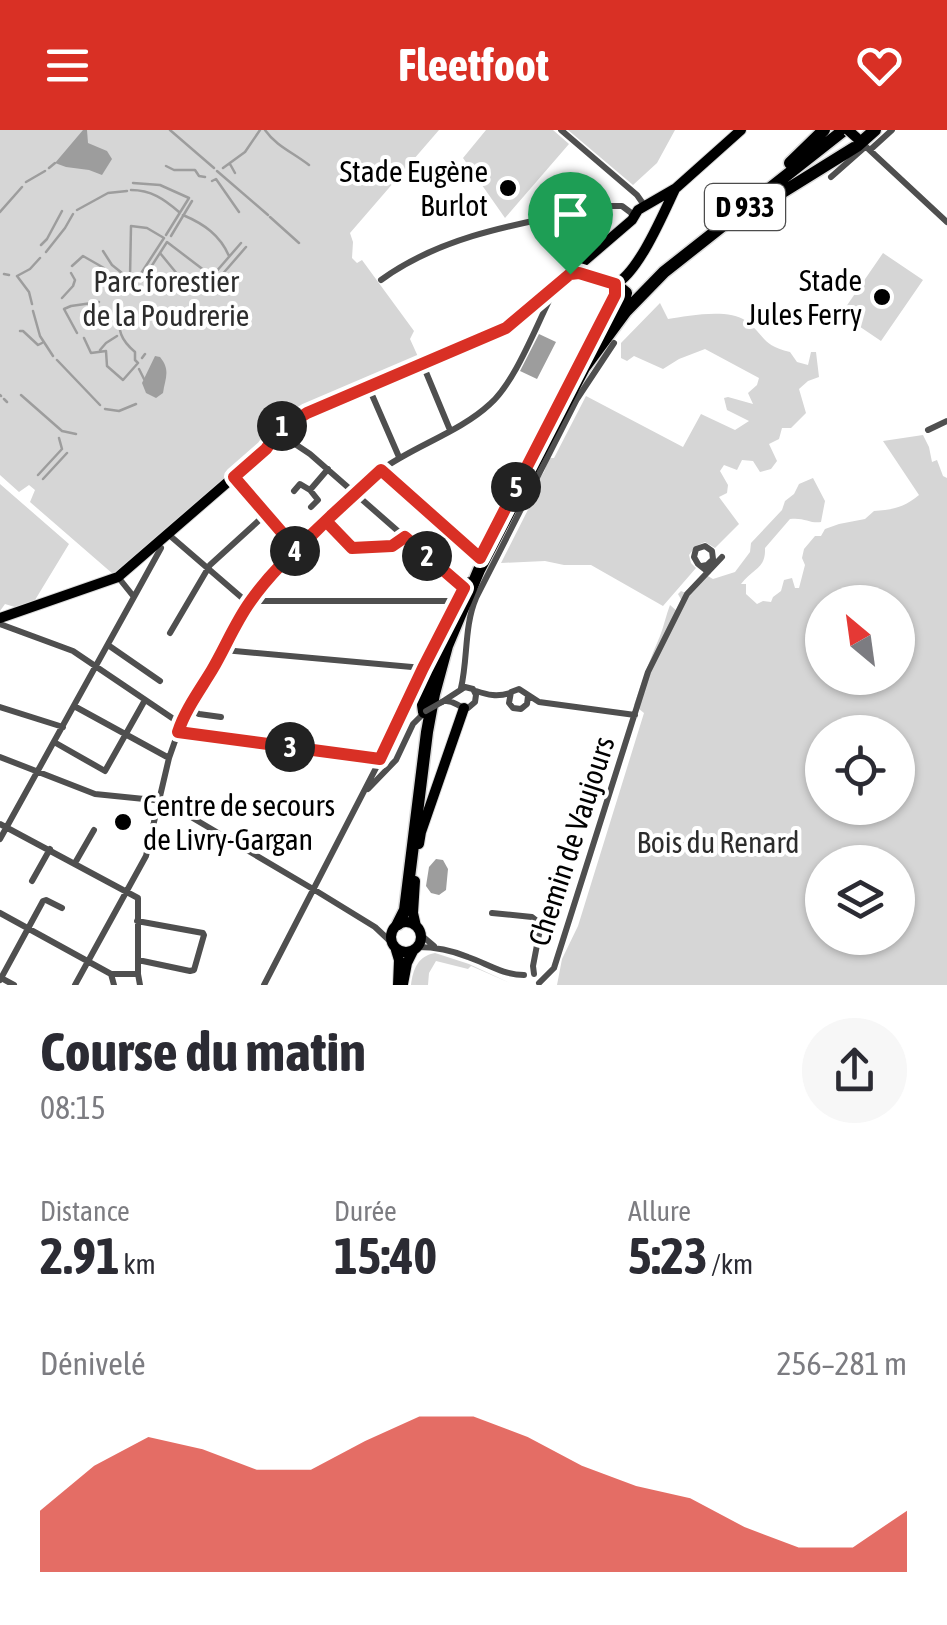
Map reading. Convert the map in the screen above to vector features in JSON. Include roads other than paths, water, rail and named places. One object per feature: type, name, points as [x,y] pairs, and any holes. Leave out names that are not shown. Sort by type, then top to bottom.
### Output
[{"type":"highway","points":[[759,200],[824,130]]},
{"type":"highway","points":[[759,200],[778,194],[874,130]]},
{"type":"highway","name":"D 933","points":[[397,925],[409,888],[434,694],[459,604],[584,368],[611,338],[626,310],[664,272],[759,200],[857,138]]},
{"type":"highway","name":"D 933","points":[[421,832],[432,729],[451,647],[478,583],[570,402],[603,348],[650,293],[759,200]]},
{"type":"highway","points":[[611,338],[625,299],[623,289],[615,284]]},
{"type":"highway","points":[[422,711],[434,661],[459,604]]},
{"type":"main road","points":[[0,621],[118,578],[266,449],[318,409],[506,328],[589,258],[638,210],[676,188],[741,130]]},
{"type":"main road","points":[[570,274],[615,284],[628,276],[676,188]]},
{"type":"main road","points":[[648,204],[660,208],[662,216]]},
{"type":"main road","points":[[589,258],[588,271],[593,277]]},
{"type":"main road","points":[[421,832],[460,705]]},
{"type":"main road","name":"D 933","points":[[400,985],[417,940],[413,913],[421,832]]},
{"type":"main road","points":[[407,922],[417,940],[404,952],[394,946],[391,934],[397,925],[407,922]]},
{"type":"main road","name":"D 933","points":[[394,946],[400,985]]},
{"type":"street","points":[[561,130],[648,204]]},
{"type":"street","points":[[831,177],[857,138],[892,130]]},
{"type":"street","points":[[857,138],[947,222]]},
{"type":"street","points":[[380,280],[410,260],[511,226],[606,206],[622,206],[634,216]]},
{"type":"street","points":[[264,985],[615,295],[615,284]]},
{"type":"street","points":[[75,985],[146,856],[168,758],[180,728],[249,602],[271,575],[381,470],[483,410],[504,389],[548,303],[550,291]]},
{"type":"street","points":[[460,705],[468,626],[476,598],[611,338]]},
{"type":"street","points":[[423,365],[450,430]]},
{"type":"street","points":[[370,388],[399,458]]},
{"type":"street","points":[[928,430],[947,421]]},
{"type":"street","points":[[288,434],[464,588]]},
{"type":"street","points":[[310,490],[328,470]]},
{"type":"street","points":[[381,470],[480,558]]},
{"type":"street","points":[[234,477],[297,550]]},
{"type":"street","points":[[294,492],[300,484],[310,490],[318,500],[311,507]]},
{"type":"street","points":[[170,633],[208,569],[266,514]]},
{"type":"street","points":[[326,521],[352,548],[392,546],[405,537]]},
{"type":"street","points":[[168,534],[249,602],[459,604]]},
{"type":"street","points":[[705,546],[718,557],[705,569],[695,560],[696,549],[705,546]]},
{"type":"street","points":[[0,839],[4,825],[63,727],[161,548]]},
{"type":"street","name":"Chemin de Vaujours","points":[[539,979],[554,968],[648,672],[705,569]]},
{"type":"street","points":[[118,578],[134,597]]},
{"type":"street","points":[[0,621],[73,651],[180,728],[379,762],[390,768]]},
{"type":"street","points":[[108,645],[160,681]]},
{"type":"street","points":[[224,650],[423,668]]},
{"type":"street","points":[[444,701],[471,706],[474,693],[465,676]]},
{"type":"street","points":[[363,794],[396,760],[422,711],[459,690],[509,697],[519,689],[527,700],[523,708],[516,709],[509,697]]},
{"type":"street","points":[[54,742],[105,771],[145,700]]},
{"type":"street","points":[[527,700],[635,715]]},
{"type":"street","points":[[74,706],[168,758]]},
{"type":"street","points":[[0,707],[63,727]]},
{"type":"street","points":[[189,708],[199,714],[221,717]]},
{"type":"street","points":[[0,757],[95,794],[158,800],[314,891],[316,896],[376,927],[394,946]]},
{"type":"street","points":[[4,825],[139,900],[140,985]]},
{"type":"street","points":[[75,863],[94,830]]},
{"type":"street","points":[[32,881],[50,849]]},
{"type":"street","points":[[14,985],[0,978],[45,900],[62,908]]},
{"type":"street","points":[[0,913],[111,974],[138,974]]},
{"type":"street","points":[[492,913],[532,917],[542,924],[533,966],[539,979]]},
{"type":"street","points":[[137,921],[204,935],[194,970],[190,972],[138,960]]},
{"type":"street","points":[[376,927],[397,925]]},
{"type":"street","points":[[417,940],[510,974],[539,979]]},
{"type":"street","points":[[111,974],[114,985]]},
{"type":"street","points":[[510,974],[519,984],[524,974]]},
{"type":"waterway","points":[[170,130],[214,168]]},
{"type":"waterway","points":[[223,168],[245,152],[260,130]]},
{"type":"waterway","points":[[265,130],[309,165]]},
{"type":"waterway","points":[[49,168],[55,163]]},
{"type":"waterway","points":[[230,164],[235,173]]},
{"type":"waterway","points":[[166,166],[195,170],[205,177]]},
{"type":"waterway","points":[[26,182],[45,171]]},
{"type":"waterway","points":[[217,171],[268,215]]},
{"type":"waterway","points":[[212,181],[216,179],[239,212]]},
{"type":"waterway","points":[[133,183],[160,185],[189,198],[166,235]]},
{"type":"waterway","points":[[0,212],[22,187]]},
{"type":"waterway","points":[[131,190],[157,196],[179,212]]},
{"type":"waterway","points":[[77,210],[108,193],[127,191]]},
{"type":"waterway","points":[[171,236],[192,201]]},
{"type":"waterway","points":[[41,245],[62,211]]},
{"type":"waterway","points":[[46,252],[73,214]]},
{"type":"waterway","points":[[183,215],[210,231],[229,256]]},
{"type":"waterway","points":[[270,217],[299,243]]},
{"type":"waterway","points":[[130,277],[131,226],[147,228],[164,238],[138,278]]},
{"type":"waterway","points":[[142,281],[167,242],[209,274]]},
{"type":"waterway","points":[[215,273],[241,243]]},
{"type":"waterway","points":[[220,277],[246,247]]},
{"type":"waterway","points":[[103,251],[122,273]]},
{"type":"waterway","points":[[160,253],[178,275]]},
{"type":"waterway","points":[[72,266],[83,256],[104,268]]},
{"type":"waterway","points":[[32,304],[29,292],[17,276],[40,258]]},
{"type":"waterway","points":[[62,298],[73,286],[71,273]]},
{"type":"waterway","points":[[4,274],[9,275]]},
{"type":"waterway","points":[[204,286],[212,276]]},
{"type":"waterway","points":[[77,333],[64,309],[99,302]]},
{"type":"waterway","points":[[33,311],[40,336],[53,356]]},
{"type":"waterway","points":[[84,338],[91,353],[106,351],[107,366],[123,380],[138,363],[121,334],[123,312]]},
{"type":"waterway","points":[[20,331],[38,345],[42,343]]},
{"type":"waterway","points":[[100,350],[117,336]]},
{"type":"waterway","points":[[142,358],[145,354]]},
{"type":"waterway","points":[[57,360],[100,405]]},
{"type":"waterway","points":[[139,369],[144,379]]},
{"type":"waterway","points":[[21,395],[62,431],[76,434]]},
{"type":"waterway","points":[[4,399],[7,402]]},
{"type":"waterway","points":[[105,409],[119,411],[136,404]]},
{"type":"waterway","points":[[38,475],[62,449],[59,438]]},
{"type":"waterway","points":[[43,479],[67,453]]},
{"type":"place","name":"Stade Eugène Burlot","points":[[508,188]]},
{"type":"place","name":"Stade Jules Ferry","points":[[882,297]]},
{"type":"place","name":"Centre de secours de Livry-Gargan","points":[[123,822]]},
{"type":"park label","name":"Parc forestier de la Poudrerie","points":[[166,298]]},
{"type":"park label","name":"Bois du Renard","points":[[718,842]]}]
